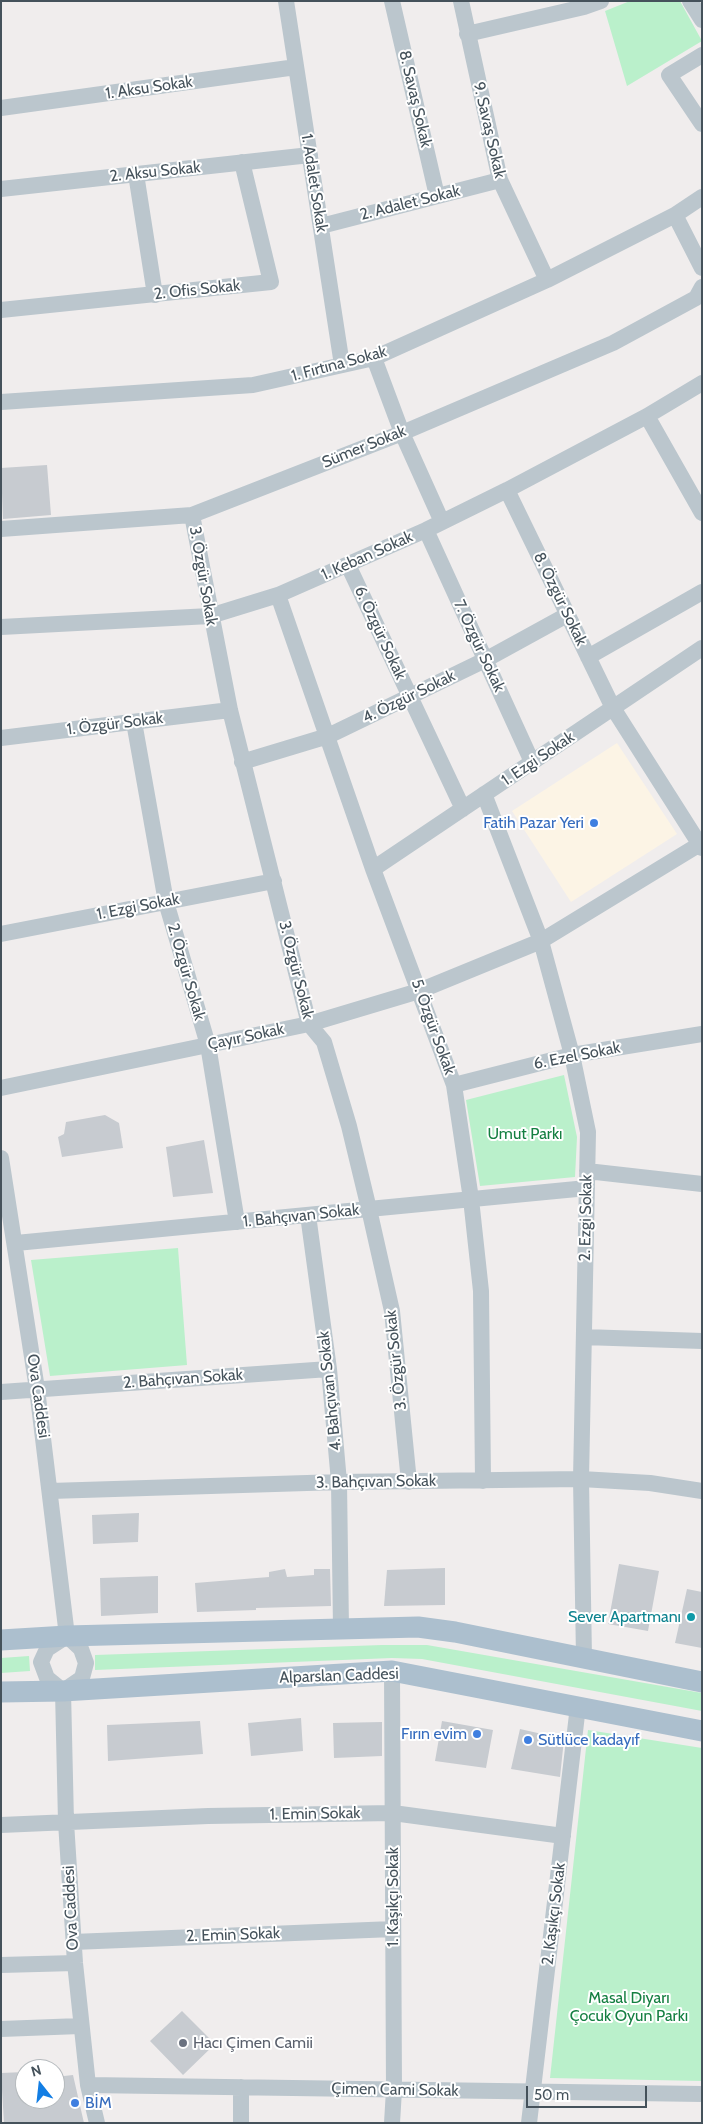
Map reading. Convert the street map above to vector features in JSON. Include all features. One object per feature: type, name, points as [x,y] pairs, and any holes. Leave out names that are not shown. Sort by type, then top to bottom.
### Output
[{"type":"main road","points":[[1,1640],[67,1636],[418,1627],[455,1632],[702,1682]]},
{"type":"main road","name":"Alparslan Caddesi","points":[[1,1692],[63,1691],[392,1671],[702,1731]]},
{"type":"street","name":"1. Adalet Sokak","points":[[286,1],[342,365]]},
{"type":"street","name":"8. Savaş Sokak","points":[[392,1],[437,196]]},
{"type":"street","name":"9. Savaş Sokak","points":[[461,1],[500,180],[547,280]]},
{"type":"street","points":[[467,34],[584,8],[601,1]]},
{"type":"street","points":[[690,1],[702,20]]},
{"type":"street","points":[[702,55],[669,75],[702,124]]},
{"type":"street","name":"1. Aksu Sokak","points":[[1,108],[296,67]]},
{"type":"street","name":"2. Aksu Sokak","points":[[1,189],[310,155]]},
{"type":"street","name":"2. Ofis Sokak","points":[[1,310],[271,282],[242,162]]},
{"type":"street","points":[[136,174],[155,295]]},
{"type":"street","name":"2. Adalet Sokak","points":[[321,226],[500,180]]},
{"type":"street","name":"1. Fırtına Sokak","points":[[1,402],[254,385],[374,358],[547,280],[675,215],[702,197]]},
{"type":"street","points":[[675,215],[702,268]]},
{"type":"street","name":"Sümer Sokak","points":[[1,529],[192,515],[402,433],[612,343],[696,298],[702,287]]},
{"type":"street","points":[[374,358],[402,433],[442,522]]},
{"type":"street","name":"1. Keban Sokak","points":[[1,627],[210,616],[278,595],[426,530],[507,490],[647,416],[702,383]]},
{"type":"street","points":[[647,416],[702,513]]},
{"type":"street","name":"8. Özgür Sokak","points":[[507,490],[613,708],[701,846]]},
{"type":"street","name":"3. Özgür Sokak","points":[[192,515],[210,616],[242,762],[274,881],[309,1024],[324,1042],[349,1126],[392,1310],[409,1482]]},
{"type":"street","name":"7. Özgür Sokak","points":[[426,530],[532,762]]},
{"type":"street","name":"6. Özgür Sokak","points":[[348,565],[463,809]]},
{"type":"street","points":[[588,657],[702,592]]},
{"type":"street","name":"5. Özgür Sokak","points":[[278,595],[373,869],[454,1085],[471,1199],[481,1290],[483,1481]]},
{"type":"street","name":"4. Özgür Sokak","points":[[242,762],[328,736],[485,660],[567,615]]},
{"type":"street","name":"1. Ezgi Sokak","points":[[373,869],[702,648]]},
{"type":"street","name":"1. Özgür Sokak","points":[[1,738],[230,710]]},
{"type":"street","name":"2. Özgür Sokak","points":[[134,722],[166,902],[208,1045],[237,1222]]},
{"type":"street","name":"2. Ezgi Sokak","points":[[484,794],[541,941],[572,1055],[588,1132],[581,1480],[584,1658]]},
{"type":"street","name":"Çayır Sokak","points":[[1,1088],[309,1024],[419,991],[541,941],[701,846]]},
{"type":"street","name":"1. Ezgi Sokak","points":[[1,934],[274,881]]},
{"type":"street","name":"6. Ezel Sokak","points":[[454,1085],[572,1055],[702,1034]]},
{"type":"street","name":"Ova Caddesi","points":[[1,1158],[6,1213],[16,1243],[37,1389],[67,1636]]},
{"type":"street","points":[[587,1171],[702,1184]]},
{"type":"street","name":"1. Bahçıvan Sokak","points":[[16,1243],[587,1188]]},
{"type":"street","name":"4. Bahçıvan Sokak","points":[[308,1215],[330,1369],[339,1482],[341,1628]]},
{"type":"street","points":[[584,1337],[702,1341]]},
{"type":"street","name":"2. Bahçıvan Sokak","points":[[1,1392],[330,1369]]},
{"type":"street","name":"3. Bahçıvan Sokak","points":[[50,1491],[339,1482],[581,1480],[650,1483],[702,1491]]},
{"type":"street","points":[[67,1636],[81,1649],[86,1663],[82,1678],[63,1691],[47,1678],[41,1662],[48,1649],[67,1636]]},
{"type":"street","name":"1. Kaşıkçı Sokak","points":[[392,1671],[394,2090],[392,2123]]},
{"type":"street","name":"Ova Caddesi","points":[[63,1691],[66,1822],[74,1963],[88,2085],[97,2123]]},
{"type":"street","name":"2. Kaşıkçı Sokak","points":[[529,2123],[578,1706]]},
{"type":"street","name":"1. Emin Sokak","points":[[1,1825],[208,1816],[393,1813],[563,1836]]},
{"type":"street","name":"2. Emin Sokak","points":[[73,1942],[393,1929]]},
{"type":"street","points":[[1,1965],[74,1963]]},
{"type":"street","points":[[1,2029],[80,2026]]},
{"type":"street","name":"Çimen Cami Sokak","points":[[88,2085],[702,2094]]},
{"type":"street","points":[[241,2087],[241,2123]]},
{"type":"shaded area","name":"Fatih Pazar Yeri","points":[[617,743],[677,834],[571,902],[512,811]]},
{"type":"green space","points":[[630,1],[680,1],[702,41],[627,86],[605,11]]},
{"type":"green space","name":"Umut Parkı","points":[[564,1075],[577,1137],[575,1177],[480,1186],[466,1100]]},
{"type":"green space","points":[[178,1248],[187,1365],[50,1376],[31,1260]]},
{"type":"green space","points":[[427,1645],[702,1693],[702,1711],[422,1659],[392,1658],[95,1670],[95,1655]]},
{"type":"green space","points":[[29,1656],[30,1671],[1,1673],[1,1658]]},
{"type":"green space","name":"Masal Diyarı Çocuk Oyun Parkı","points":[[588,1730],[702,1748],[702,2081],[550,2078]]},
{"type":"building","points":[[47,465],[51,515],[3,519],[1,468]]},
{"type":"building","points":[[105,1115],[119,1123],[123,1148],[62,1157],[58,1137],[64,1134],[66,1122]]},
{"type":"building","points":[[204,1140],[213,1193],[173,1197],[166,1147]]},
{"type":"building","points":[[139,1513],[138,1542],[93,1544],[92,1515]]},
{"type":"building","points":[[619,1564],[659,1571],[648,1631],[608,1624]]},
{"type":"building","points":[[445,1568],[445,1605],[384,1606],[387,1570]]},
{"type":"building","points":[[285,1569],[287,1577],[314,1575],[314,1569],[330,1569],[331,1606],[197,1612],[195,1583],[269,1577],[269,1572]]},
{"type":"building","points":[[158,1576],[158,1613],[101,1616],[100,1578]]},
{"type":"building","name":"Sever Apartmanı","points":[[687,1589],[702,1592],[702,1648],[675,1643]]},
{"type":"building","points":[[301,1718],[303,1751],[251,1756],[248,1723]]},
{"type":"building","points":[[200,1721],[203,1754],[108,1761],[107,1725]]},
{"type":"building","points":[[442,1721],[493,1730],[486,1768],[435,1761]]},
{"type":"building","points":[[382,1722],[382,1756],[334,1758],[333,1723]]},
{"type":"building","points":[[520,1729],[564,1739],[560,1777],[511,1769]]},
{"type":"building","name":"Hacı Çimen Camii","points":[[182,2011],[215,2044],[183,2075],[150,2041]]},
{"type":"building","points":[[15,2072],[15,2109],[65,2109],[65,2076],[73,2075],[84,2123],[4,2123],[1,2073]]},
{"type":"place","name":"Fatih Pazar Yeri","points":[[594,823]]},
{"type":"place","name":"Sever Apartmanı","points":[[691,1617]]},
{"type":"place","name":"Fırın evim","points":[[477,1734]]},
{"type":"place","name":"Sütlüce kadayıf","points":[[528,1740]]},
{"type":"place","name":"Hacı Çimen Camii","points":[[183,2043]]},
{"type":"place","name":"BİM","points":[[75,2103]]}]
